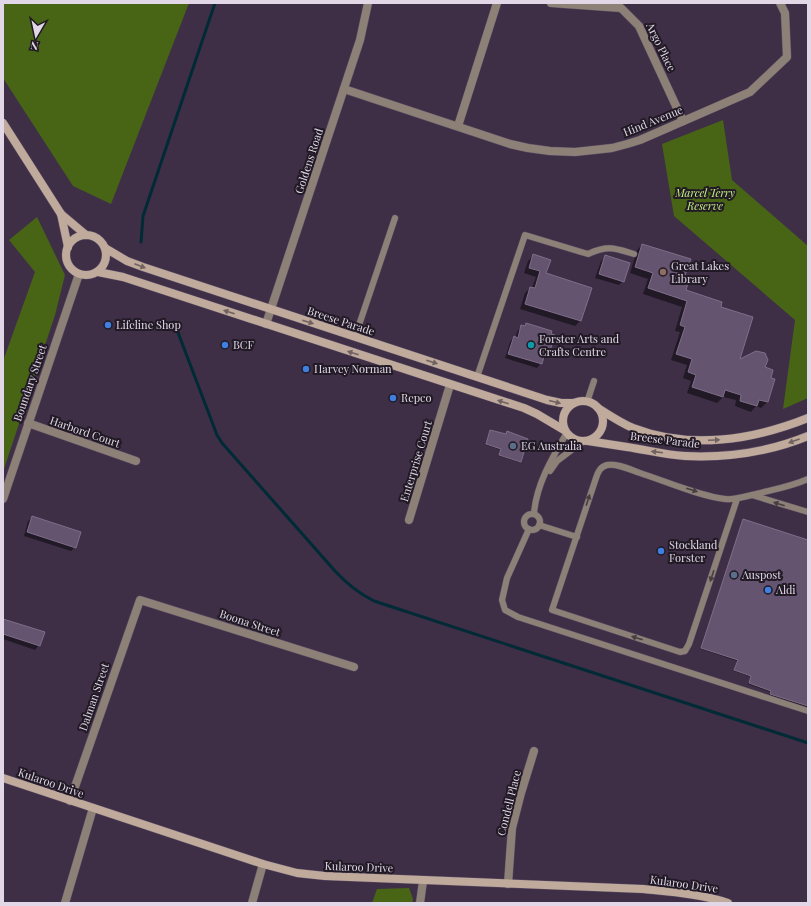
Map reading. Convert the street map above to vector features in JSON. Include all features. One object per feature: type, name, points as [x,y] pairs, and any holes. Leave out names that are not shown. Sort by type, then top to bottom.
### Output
[{"type":"main road","points":[[3,124],[61,214],[86,235]]},
{"type":"main road","points":[[61,214],[68,247]]},
{"type":"main road","points":[[98,272],[106,261],[107,254],[103,243],[96,237],[86,235],[75,238],[68,247],[66,254],[69,266],[79,274],[88,275],[98,272],[123,277],[524,408],[537,414],[565,432],[571,438],[585,442],[599,434],[602,428],[602,414],[594,404],[587,402],[573,403],[565,412],[563,418],[565,432]]},
{"type":"main road","name":"Breese Parade","points":[[105,248],[127,261],[143,267],[561,404],[573,403]]},
{"type":"main road","name":"Breese Parade","points":[[598,408],[631,428],[654,435],[686,440],[740,438],[767,433],[808,418]]},
{"type":"main road","name":"Breese Parade","points":[[585,442],[684,456],[713,456],[742,454],[768,449],[808,436]]},
{"type":"main road","name":"Kularoo Drive","points":[[3,778],[264,864],[297,873],[316,876],[423,881],[643,889],[682,893],[728,903]]},
{"type":"street","name":"Goldens Road","points":[[266,324],[360,40],[368,3]]},
{"type":"street","points":[[458,126],[498,3]]},
{"type":"street","name":"Argo Place","points":[[551,3],[621,8],[639,26],[683,121]]},
{"type":"street","name":"Hind Avenue","points":[[344,88],[510,144],[550,152],[575,152],[612,148],[640,140],[750,92],[787,57],[785,13],[780,3]]},
{"type":"street","name":"Boundary Street","points":[[3,499],[79,274]]},
{"type":"street","name":"Enterprise Court","points":[[409,520],[450,385]]},
{"type":"street","name":"Harbord Court","points":[[28,423],[136,461]]},
{"type":"street","name":"Boona Street","points":[[140,600],[354,667]]},
{"type":"street","name":"Dalman Street","points":[[70,801],[140,600]]},
{"type":"street","name":"Condell Place","points":[[508,884],[512,828],[534,751]]},
{"type":"street","points":[[65,903],[93,808]]},
{"type":"street","points":[[252,903],[264,864]]},
{"type":"street","points":[[420,903],[423,881]]},
{"type":"lane","points":[[355,337],[396,218]]},
{"type":"lane","points":[[477,377],[525,235],[588,254],[601,248],[612,248],[634,254]]},
{"type":"lane","points":[[587,402],[594,380]]},
{"type":"lane","points":[[529,529],[534,529],[539,525],[540,520],[534,514],[535,502],[542,480],[565,432]]},
{"type":"lane","points":[[542,480],[558,461],[585,442]]},
{"type":"lane","points":[[738,499],[689,644],[685,651],[680,652],[552,610],[599,470],[609,465],[623,467],[714,497],[738,499],[774,490],[808,479]]},
{"type":"lane","points":[[750,495],[808,512]]},
{"type":"lane","points":[[529,529],[524,523],[525,518],[534,514]]},
{"type":"lane","points":[[539,525],[577,537]]},
{"type":"lane","points":[[529,529],[507,578],[502,600],[505,610],[518,617],[808,712]]},
{"type":"green space","points":[[3,3],[189,3],[111,204],[73,186],[3,78]]},
{"type":"green space","name":"Marcel Terry Reserve","points":[[723,120],[732,180],[808,246],[808,398],[783,409],[795,320],[674,216],[662,144]]},
{"type":"green space","points":[[37,217],[65,275],[55,315],[3,472],[3,361],[35,272],[9,240]]},
{"type":"green space","points":[[409,888],[413,899],[412,903],[372,903],[377,889]]},
{"type":"building","points":[[642,244],[691,259],[684,278],[689,280],[686,290],[722,302],[721,307],[753,317],[740,359],[756,351],[765,353],[768,360],[765,367],[773,370],[771,378],[775,379],[768,402],[759,400],[757,406],[740,401],[741,395],[725,390],[723,397],[692,387],[696,375],[688,372],[692,359],[676,354],[685,327],[680,325],[687,301],[648,288],[653,273],[635,267]]},
{"type":"building","points":[[533,254],[551,260],[546,273],[592,288],[581,321],[525,304],[530,287],[535,288],[540,271],[529,268]]},
{"type":"building","points":[[605,255],[630,263],[624,282],[599,274]]},
{"type":"building","name":"Forster Arts and Crafts Centre","points":[[526,323],[552,331],[551,334],[555,335],[549,354],[545,353],[542,364],[508,354],[514,336],[518,338],[521,325],[525,326]]},
{"type":"building","points":[[490,430],[506,434],[507,431],[528,439],[521,462],[499,455],[501,449],[486,444]]},
{"type":"building","points":[[32,516],[81,532],[76,548],[27,532]]},
{"type":"building","points":[[743,519],[808,540],[808,706],[770,694],[771,691],[749,683],[751,676],[734,670],[738,660],[701,648]]},
{"type":"building","points":[[3,619],[45,632],[40,646],[3,634]]},
{"type":"waterway","points":[[141,242],[143,216],[215,3]]},
{"type":"waterway","points":[[174,322],[217,435],[222,443],[335,571],[348,584],[368,598],[808,743]]},
{"type":"place","name":"Great Lakes Library","points":[[663,272]]},
{"type":"place","name":"Lifeline Shop","points":[[108,325]]},
{"type":"place","name":"BCF","points":[[225,345]]},
{"type":"place","name":"Forster Arts and Crafts Centre","points":[[531,345]]},
{"type":"place","name":"Harvey Norman","points":[[306,369]]},
{"type":"place","name":"Repco","points":[[393,398]]},
{"type":"place","name":"EG Australia","points":[[513,446]]},
{"type":"place","name":"Stockland Forster","points":[[661,551]]},
{"type":"place","name":"Auspost","points":[[734,575]]},
{"type":"place","name":"Aldi","points":[[768,590]]}]
